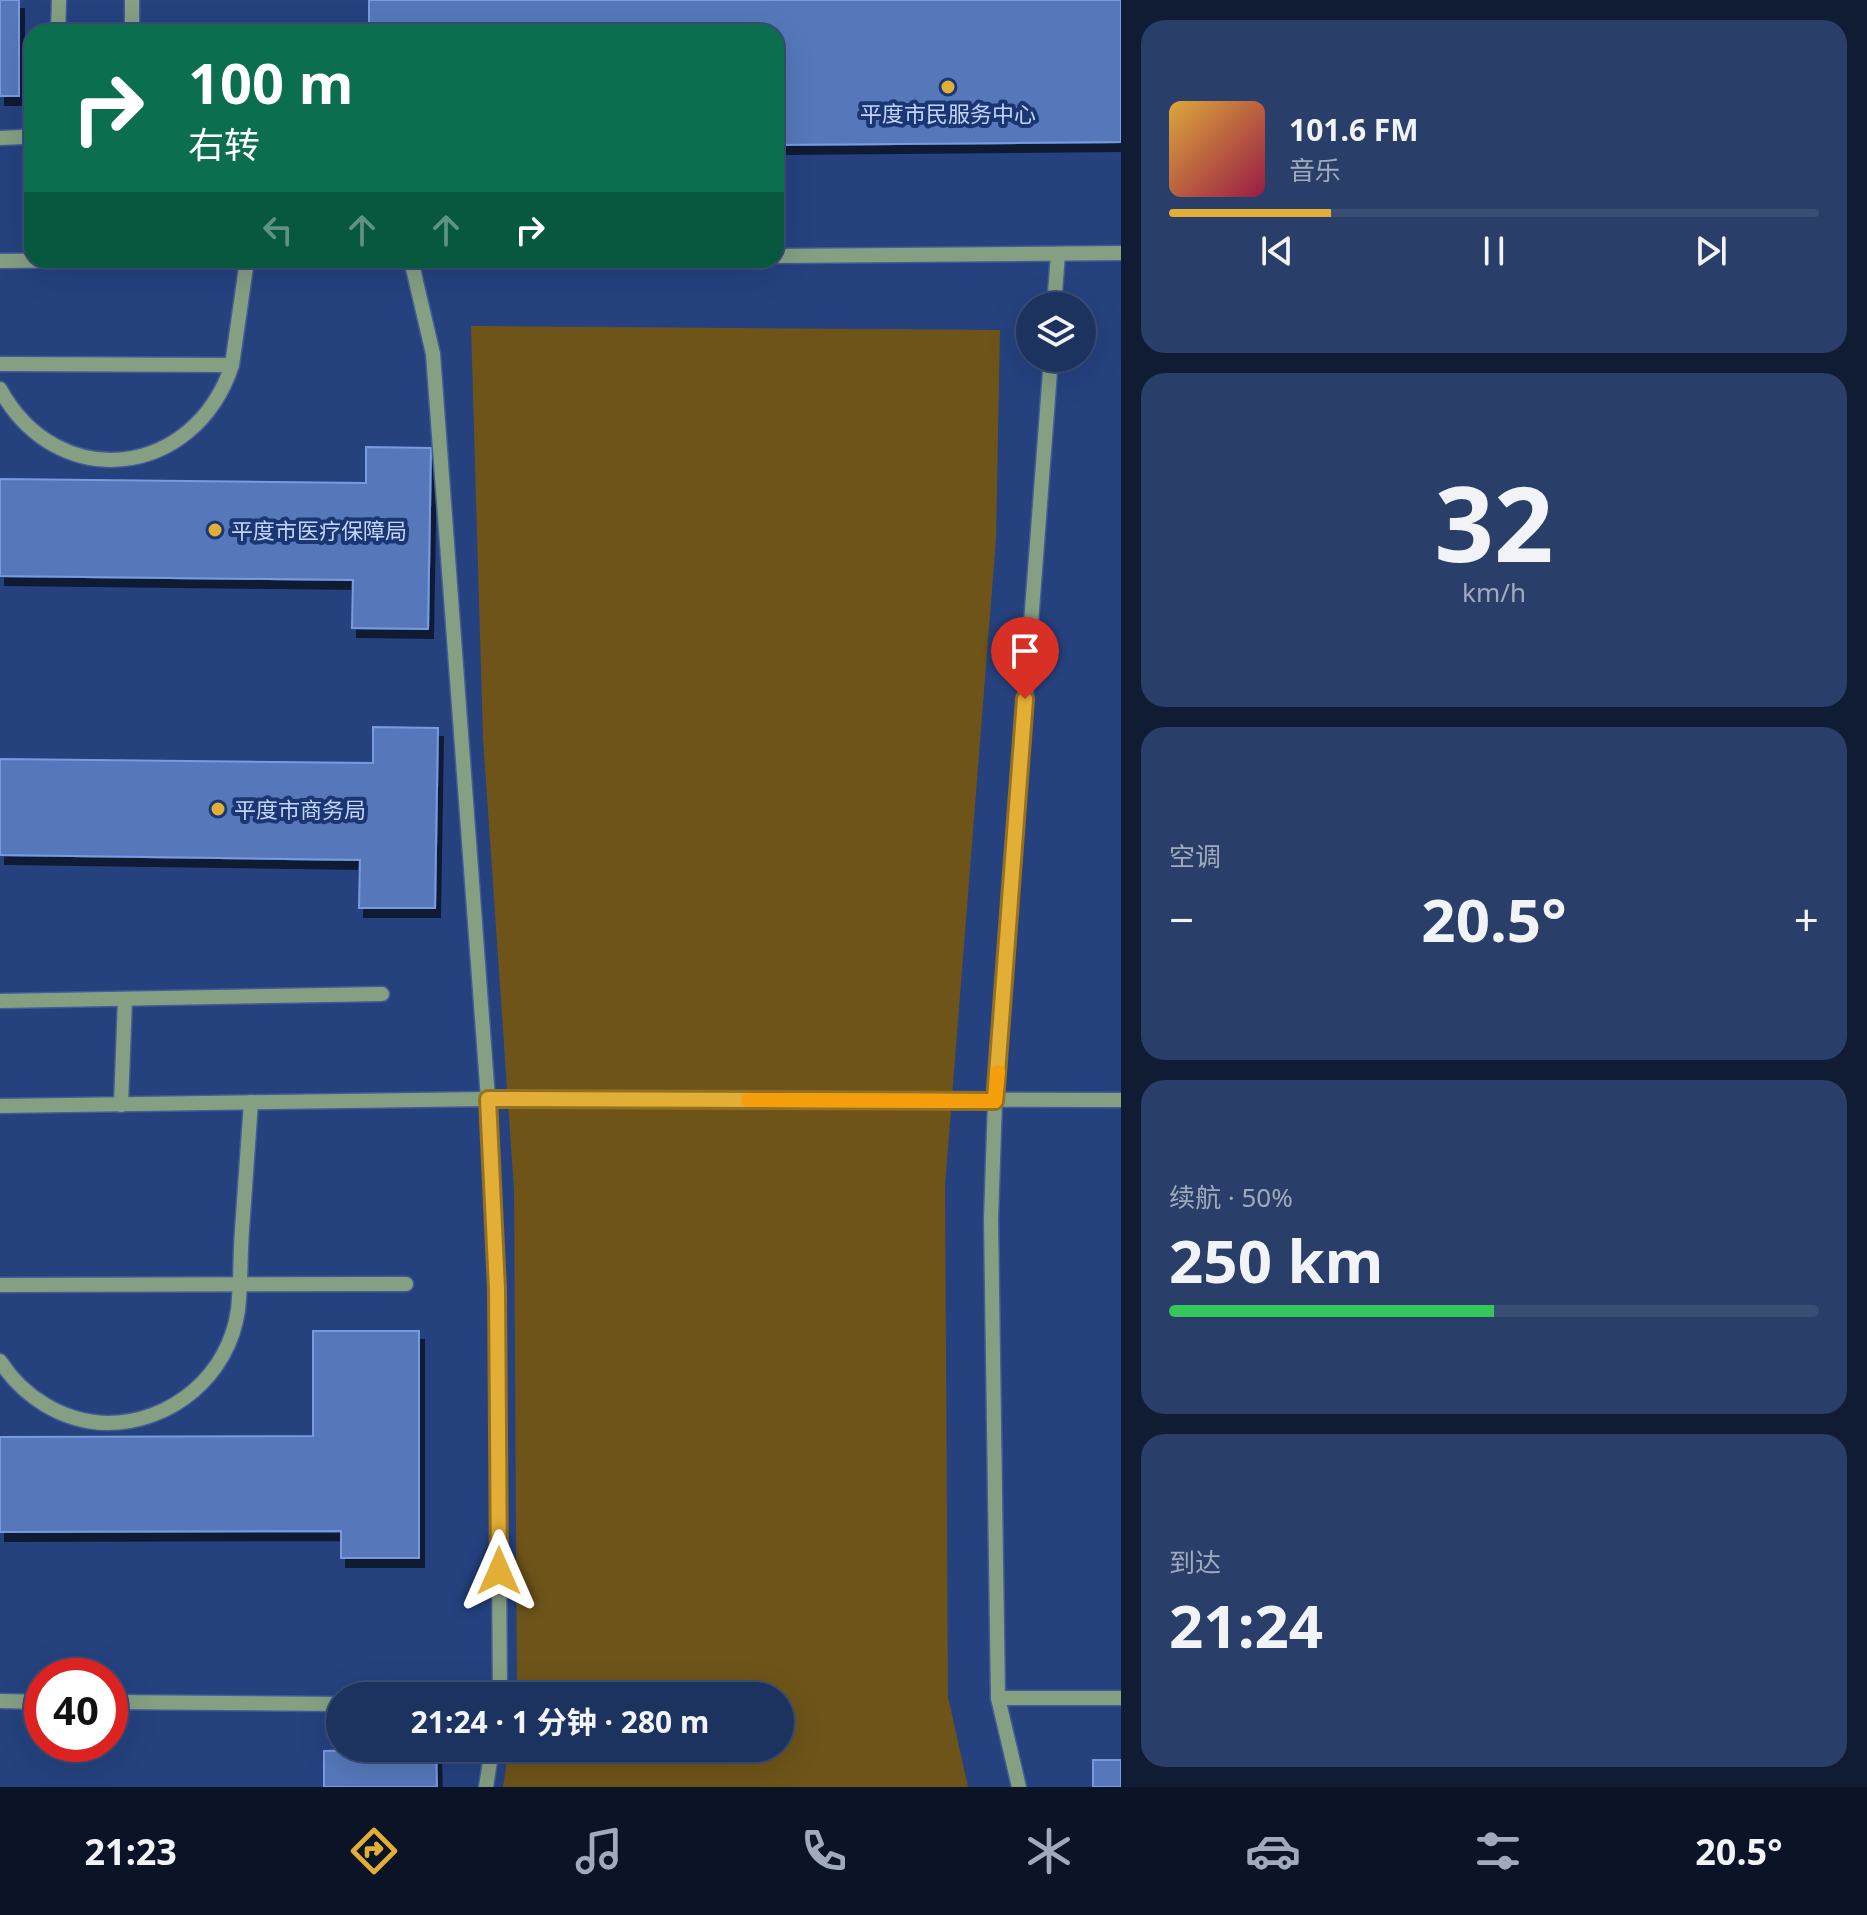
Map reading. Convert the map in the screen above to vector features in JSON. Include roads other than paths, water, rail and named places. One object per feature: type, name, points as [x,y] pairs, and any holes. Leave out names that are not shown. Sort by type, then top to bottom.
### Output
[{"type":"street","points":[[58,24],[59,0]]},
{"type":"street","points":[[132,0],[132,24]]},
{"type":"street","points":[[0,138],[24,136]]},
{"type":"street","points":[[784,256],[1121,253]]},
{"type":"street","points":[[1055,292],[1058,254]]},
{"type":"street","points":[[0,261],[24,261]]},
{"type":"street","points":[[0,389],[25,424],[63,450],[85,457],[129,459],[169,446],[203,421],[216,404],[232,365],[246,268]]},
{"type":"street","points":[[413,268],[433,354],[488,1099],[497,1289],[500,1682]]},
{"type":"street","points":[[0,364],[232,365]]},
{"type":"street","points":[[1019,1787],[998,1698],[991,1219],[995,1101],[1050,372]]},
{"type":"street","points":[[0,1001],[382,994]]},
{"type":"street","points":[[121,1105],[125,999]]},
{"type":"street","points":[[0,1106],[488,1099],[1121,1100]]},
{"type":"street","points":[[0,1361],[22,1389],[61,1413],[105,1423],[153,1415],[194,1391],[217,1364],[233,1332],[251,1102]]},
{"type":"street","points":[[0,1285],[406,1284]]},
{"type":"street","points":[[998,1698],[1121,1698]]},
{"type":"street","points":[[0,1701],[24,1702]]},
{"type":"street","points":[[128,1702],[326,1704]]},
{"type":"street","points":[[486,1787],[490,1762]]},
{"type":"place","name":"平度市民服务中心","points":[[948,87]]},
{"type":"place","name":"平度市医疗保障局","points":[[215,530]]},
{"type":"place","name":"平度市商务局","points":[[218,809]]}]
